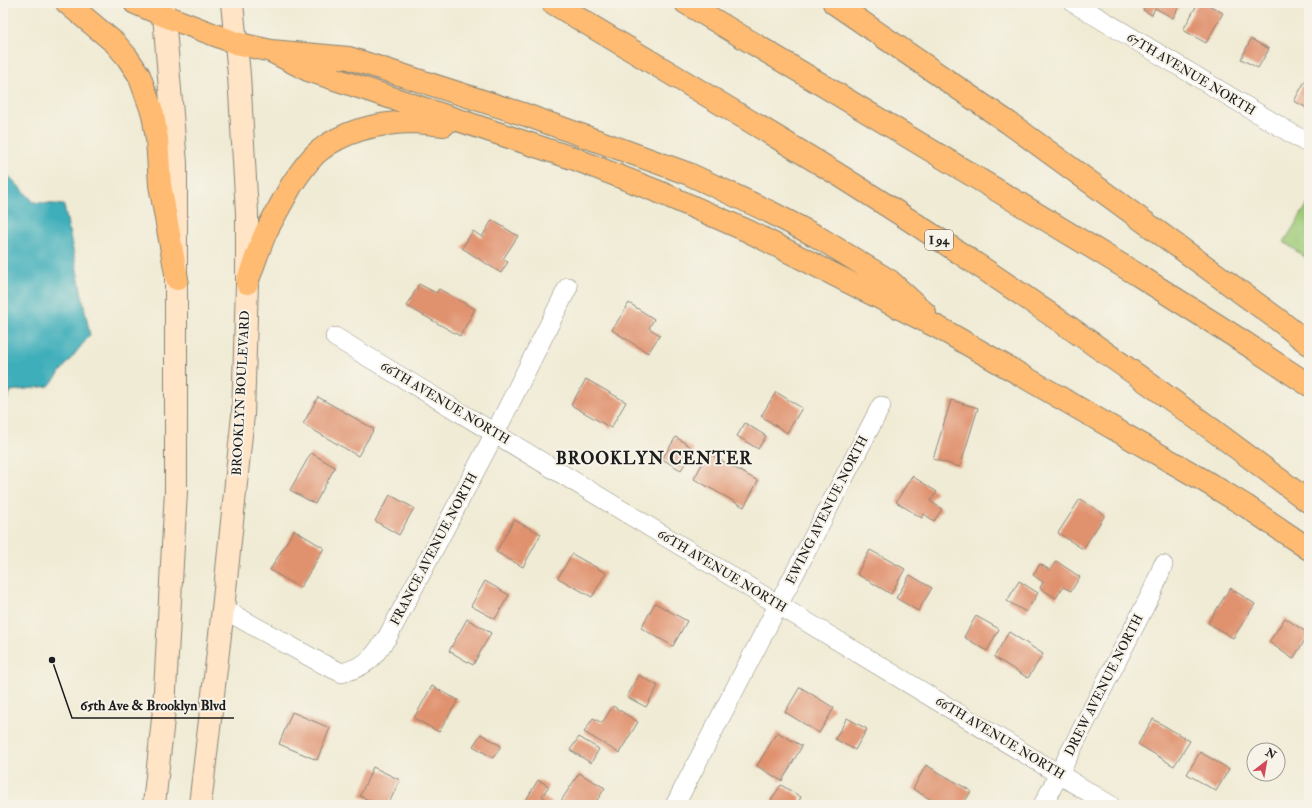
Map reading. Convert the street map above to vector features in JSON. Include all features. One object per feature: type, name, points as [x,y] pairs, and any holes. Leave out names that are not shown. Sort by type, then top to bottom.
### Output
[{"type":"highway","points":[[67,3],[115,43],[139,75],[153,114],[157,139],[160,184],[177,279]]},
{"type":"highway","points":[[135,3],[164,10],[236,43],[270,51],[349,58],[526,115],[689,174],[777,215],[816,236],[890,281],[943,330]]},
{"type":"highway","name":"I 94","points":[[553,3],[842,177],[928,232],[1158,390],[1309,502]]},
{"type":"highway","points":[[686,3],[1138,275],[1309,385]]},
{"type":"highway","points":[[834,3],[1009,123],[1276,318],[1309,344]]},
{"type":"highway","points":[[270,51],[308,70],[575,159],[618,175],[704,210],[773,243],[943,330],[1246,506],[1309,549]]},
{"type":"highway","points":[[247,283],[266,233],[296,179],[306,164],[319,151],[349,134],[367,127],[412,122],[480,128]]},
{"type":"main road","name":"BROOKLYN BOULEVARD","points":[[200,805],[223,609],[243,415],[247,283],[247,213],[239,75],[232,3]]},
{"type":"main road","points":[[154,805],[164,709],[176,491],[176,164],[164,10]]},
{"type":"street","name":"67TH AVENUE NORTH","points":[[1078,4],[1309,144]]},
{"type":"street","name":"FRANCE AVENUE NORTH","points":[[223,609],[342,673],[358,668],[374,657],[388,636],[495,433],[568,287]]},
{"type":"street","name":"66TH AVENUE NORTH","points":[[335,337],[1110,805]]},
{"type":"street","name":"EWING AVENUE NORTH","points":[[675,805],[880,406]]},
{"type":"street","name":"DREW AVENUE NORTH","points":[[1043,805],[1153,590],[1163,565]]},
{"type":"green space","points":[[1309,202],[1309,260],[1284,242]]},
{"type":"water","points":[[3,171],[34,202],[64,205],[90,335],[49,386],[11,391],[3,408]]},
{"type":"building","points":[[1146,3],[1181,3],[1173,18],[1155,8],[1152,15],[1143,10]]},
{"type":"building","points":[[1198,3],[1205,3],[1223,13],[1206,43],[1183,30]]},
{"type":"building","points":[[1251,39],[1269,49],[1258,68],[1241,59]]},
{"type":"building","points":[[1309,74],[1309,109],[1294,101]]},
{"type":"building","points":[[492,220],[518,236],[503,259],[508,262],[501,273],[462,248],[473,231],[482,237]]},
{"type":"building","points":[[419,284],[436,293],[439,289],[475,309],[460,336],[407,306]]},
{"type":"building","points":[[629,303],[654,319],[649,328],[660,335],[648,353],[612,330]]},
{"type":"building","points":[[586,379],[626,402],[611,428],[571,405]]},
{"type":"building","points":[[776,392],[802,408],[787,433],[761,416]]},
{"type":"building","points":[[318,397],[374,429],[358,456],[303,424]]},
{"type":"building","points":[[951,400],[978,408],[960,467],[933,459]]},
{"type":"building","points":[[745,423],[766,436],[758,449],[737,436]]},
{"type":"building","points":[[676,437],[694,449],[681,470],[662,459]]},
{"type":"building","points":[[311,453],[335,467],[315,504],[290,490]]},
{"type":"building","points":[[708,453],[758,481],[744,507],[694,479]]},
{"type":"building","points":[[912,476],[937,492],[930,501],[942,509],[934,521],[924,514],[922,518],[896,502]]},
{"type":"building","points":[[390,495],[414,508],[399,535],[375,521]]},
{"type":"building","points":[[1080,499],[1105,515],[1083,549],[1058,533]]},
{"type":"building","points":[[514,520],[541,534],[523,567],[496,552]]},
{"type":"building","points":[[294,530],[324,548],[300,588],[270,570]]},
{"type":"building","points":[[870,550],[905,569],[891,594],[857,574]]},
{"type":"building","points":[[572,554],[606,573],[592,597],[558,578]]},
{"type":"building","points":[[1056,561],[1080,577],[1071,591],[1063,587],[1056,598],[1040,588],[1043,582],[1033,575],[1040,564],[1050,570]]},
{"type":"building","points":[[910,575],[932,588],[918,611],[896,598]]},
{"type":"building","points":[[485,581],[509,595],[495,619],[471,606]]},
{"type":"building","points":[[1019,581],[1038,593],[1026,612],[1007,601]]},
{"type":"building","points":[[1230,588],[1255,604],[1233,638],[1208,623]]},
{"type":"building","points":[[655,603],[687,621],[673,646],[641,628]]},
{"type":"building","points":[[976,616],[999,629],[987,651],[964,637]]},
{"type":"building","points":[[1285,618],[1309,634],[1293,659],[1269,642]]},
{"type":"building","points":[[467,619],[491,633],[473,665],[449,651]]},
{"type":"building","points":[[1009,632],[1043,654],[1028,678],[994,657]]},
{"type":"building","points":[[639,675],[658,686],[646,707],[627,697]]},
{"type":"building","points":[[432,686],[458,700],[439,732],[414,718]]},
{"type":"building","points":[[800,687],[834,708],[819,733],[785,712]]},
{"type":"building","points":[[613,706],[638,722],[619,753],[584,732],[593,718],[602,723]]},
{"type":"building","points":[[292,712],[330,728],[317,760],[279,744]]},
{"type":"building","points":[[847,718],[867,729],[855,750],[835,739]]},
{"type":"building","points":[[1153,719],[1190,741],[1174,766],[1138,744]]},
{"type":"building","points":[[777,732],[802,746],[782,781],[757,766]]},
{"type":"building","points":[[481,734],[501,746],[493,758],[473,746]]},
{"type":"building","points":[[579,737],[599,749],[591,763],[570,750]]},
{"type":"building","points":[[1200,752],[1229,769],[1216,791],[1187,774]]},
{"type":"building","points":[[926,765],[971,791],[963,805],[940,805],[913,789]]},
{"type":"building","points":[[373,767],[400,780],[388,805],[380,805],[360,796]]},
{"type":"building","points":[[579,773],[605,788],[594,805],[560,805],[559,804]]},
{"type":"building","points":[[538,780],[549,786],[542,796],[554,804],[523,805]]},
{"type":"building","points":[[781,785],[801,797],[797,805],[779,805],[771,800]]},
{"type":"place","name":"65th Ave & Brooklyn Blvd","points":[[52,660]]},
{"type":"district","name":"BROOKLYN CENTER","points":[[654,458]]}]
